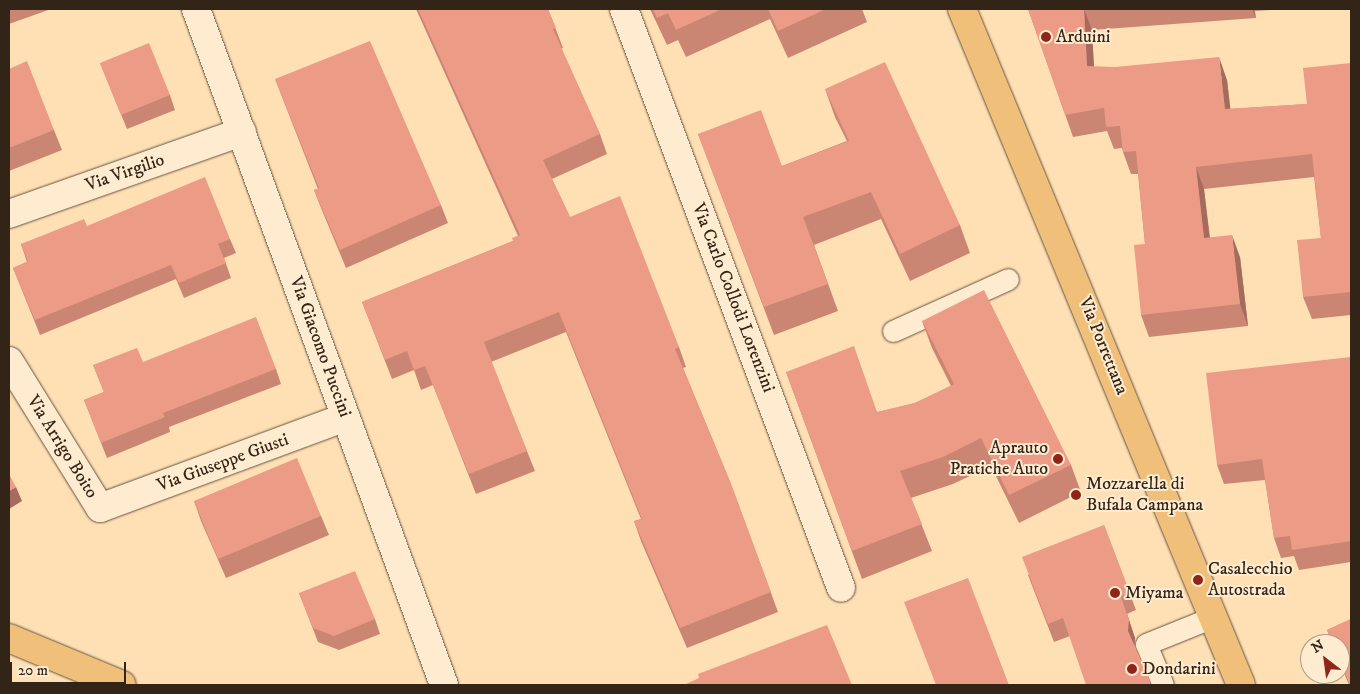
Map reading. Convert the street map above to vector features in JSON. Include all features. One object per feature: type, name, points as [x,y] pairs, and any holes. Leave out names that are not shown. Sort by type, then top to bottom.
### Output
[{"type":"main road","name":"Via Porrettana","points":[[962,9],[1241,685]]},
{"type":"main road","points":[[9,638],[122,685]]},
{"type":"street","name":"Via Giacomo Puccini","points":[[196,9],[444,685]]},
{"type":"street","name":"Via Carlo Collodi Lorenzini","points":[[624,9],[841,588]]},
{"type":"street","name":"Via Virgilio","points":[[9,214],[242,132]]},
{"type":"street","name":"Via Arrigo Boito","points":[[9,361],[100,508]]},
{"type":"street","name":"Via Giuseppe Giusti","points":[[100,508],[346,417]]},
{"type":"lane","points":[[893,331],[1008,279]]},
{"type":"lane","points":[[1163,685],[1146,644],[1213,617]]},
{"type":"building","points":[[418,9],[548,9],[556,28],[553,29],[600,134],[543,160],[570,217],[620,196],[679,347],[675,349],[731,484],[771,592],[680,628],[634,521],[642,519],[559,312],[484,342],[527,451],[469,474],[425,366],[414,370],[407,351],[385,360],[362,302],[513,241],[512,238],[520,235]]},
{"type":"building","points":[[653,9],[722,9],[676,30],[668,13],[657,18]]},
{"type":"building","points":[[768,9],[826,9],[778,31]]},
{"type":"building","points":[[1028,9],[1084,9],[1087,66],[1115,67],[1219,57],[1225,109],[1307,104],[1303,68],[1351,63],[1351,292],[1303,297],[1297,240],[1321,238],[1312,154],[1196,167],[1204,238],[1232,235],[1240,304],[1141,315],[1134,245],[1145,244],[1136,151],[1123,152],[1120,126],[1106,127],[1104,108],[1065,115]]},
{"type":"building","points":[[370,41],[441,205],[340,250],[314,190],[319,188],[275,79]]},
{"type":"building","points":[[149,43],[170,95],[121,115],[100,63]]},
{"type":"building","points":[[27,61],[54,130],[9,148],[9,69]]},
{"type":"building","points":[[885,62],[960,225],[900,254],[871,192],[803,217],[828,284],[764,307],[698,134],[761,110],[782,166],[849,141],[825,89]]},
{"type":"building","points":[[205,177],[230,239],[218,244],[226,263],[179,283],[171,265],[35,320],[13,268],[28,261],[21,244],[84,219],[87,226]]},
{"type":"building","points":[[984,290],[1071,465],[1009,495],[981,438],[943,457],[900,471],[922,524],[852,551],[786,372],[854,346],[877,412],[915,403],[954,384],[922,321]]},
{"type":"building","points":[[256,317],[276,369],[163,413],[165,417],[101,443],[84,400],[104,392],[93,365],[137,348],[143,362]]},
{"type":"building","points":[[1351,357],[1351,541],[1292,550],[1290,536],[1274,538],[1262,459],[1217,465],[1206,373]]},
{"type":"building","points":[[297,458],[321,516],[218,559],[194,501]]},
{"type":"building","points":[[9,474],[16,487],[9,491]]},
{"type":"building","points":[[1104,525],[1130,593],[1121,596],[1129,620],[1128,631],[1151,685],[1086,685],[1063,618],[1048,624],[1022,557]]},
{"type":"building","points":[[355,571],[375,619],[334,636],[313,628],[299,593]]},
{"type":"building","points":[[968,578],[1009,685],[936,685],[904,602]]},
{"type":"building","points":[[1351,619],[1351,685],[1350,634],[1329,634],[1327,630]]},
{"type":"building","points":[[827,625],[852,685],[686,684],[699,678],[698,674]]},
{"type":"place","name":"Arduini","points":[[1046,37]]},
{"type":"place","name":"Aprauto Pratiche Auto","points":[[1058,459]]},
{"type":"place","name":"Mozzarella di Bufala Campana","points":[[1076,495]]},
{"type":"place","name":"Casalecchio Autostrada","points":[[1198,580]]},
{"type":"place","name":"Miyama","points":[[1115,593]]},
{"type":"place","name":"Dondarini","points":[[1132,669]]}]
